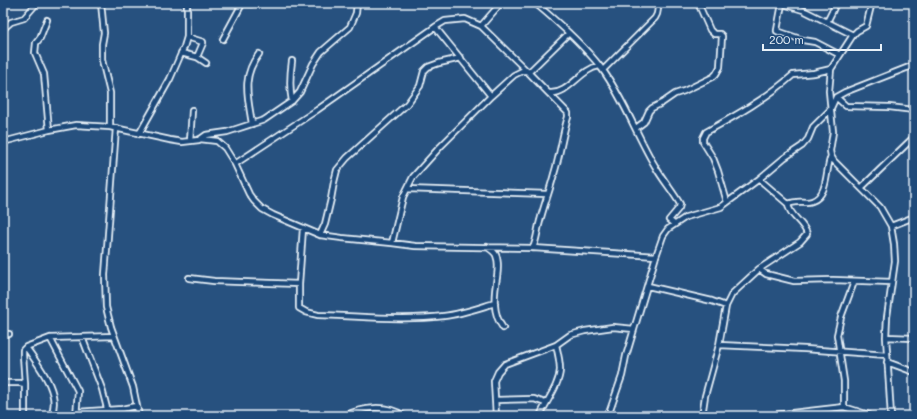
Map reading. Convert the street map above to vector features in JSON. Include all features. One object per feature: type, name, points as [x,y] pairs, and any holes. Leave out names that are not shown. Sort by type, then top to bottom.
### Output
[{"type":"street","points":[[3,29],[11,22],[26,16],[37,3]]},
{"type":"street","points":[[101,3],[104,32],[102,60],[110,93],[110,127]]},
{"type":"street","points":[[139,134],[170,79],[187,37],[187,3]]},
{"type":"street","points":[[223,38],[240,3],[254,3]]},
{"type":"street","points":[[200,139],[206,135],[227,132],[268,118],[292,101],[300,92],[313,64],[321,52],[350,27],[356,13],[357,3]]},
{"type":"street","points":[[481,26],[501,3]]},
{"type":"street","points":[[535,3],[586,49],[603,70],[636,128],[655,167],[680,204],[679,208],[670,220],[674,224]]},
{"type":"street","points":[[603,70],[655,18],[658,14],[659,3]]},
{"type":"street","points":[[636,128],[644,122],[652,108],[675,94],[713,77],[718,71],[721,35],[714,34],[710,30],[698,3]]},
{"type":"street","points":[[840,55],[815,42],[803,40],[777,30],[781,3],[804,10],[853,34]]},
{"type":"street","points":[[827,22],[836,3]]},
{"type":"street","points":[[788,204],[815,200],[824,189],[828,163],[831,156],[833,132],[829,91],[831,69],[853,34],[866,26],[871,6],[874,3]]},
{"type":"street","points":[[235,164],[350,87],[435,27],[445,22],[460,19],[471,21],[481,26],[528,72],[566,111],[568,117],[554,173],[547,194],[537,239],[533,248]]},
{"type":"street","points":[[47,20],[40,38],[36,43],[35,53],[44,74],[49,130]]},
{"type":"street","points":[[435,27],[491,96]]},
{"type":"street","points":[[528,72],[569,33]]},
{"type":"street","points":[[187,37],[195,38],[203,42],[197,57]]},
{"type":"street","points":[[181,53],[197,57],[206,63]]},
{"type":"street","points":[[252,124],[247,93],[248,78],[250,67],[259,54]]},
{"type":"street","points":[[320,235],[325,224],[337,170],[347,158],[407,104],[420,86],[424,71],[428,67],[461,58]]},
{"type":"street","points":[[292,61],[289,83],[292,101]]},
{"type":"street","points":[[622,416],[608,415],[622,376],[626,356],[656,256],[663,236],[668,229],[686,217],[720,207],[802,146],[808,139],[813,128],[830,110],[836,97],[845,92],[914,65]]},
{"type":"street","points":[[549,93],[560,92],[589,68],[599,66]]},
{"type":"street","points":[[727,202],[718,171],[703,142],[706,132],[760,101],[792,76],[831,69]]},
{"type":"street","points":[[392,243],[399,209],[406,189],[413,177],[491,96],[514,75],[522,71],[528,72]]},
{"type":"street","points":[[836,97],[846,106],[889,107],[914,110]]},
{"type":"street","points":[[190,141],[192,110]]},
{"type":"street","points":[[3,142],[49,130],[76,125],[110,127],[182,142],[200,139],[213,140],[220,143],[225,148],[235,164],[245,187],[254,201],[262,209],[320,235],[415,246],[533,248],[656,256]]},
{"type":"street","points":[[116,128],[105,275],[106,307],[114,336],[133,387],[139,416]]},
{"type":"street","points":[[861,188],[914,137]]},
{"type":"street","points":[[831,156],[880,207],[890,226],[895,252],[886,337],[891,416]]},
{"type":"street","points":[[702,416],[705,396],[719,345],[726,306],[734,292],[759,269],[800,242],[807,234],[804,226],[790,211],[788,204],[759,179]]},
{"type":"street","points":[[406,189],[547,194]]},
{"type":"street","points":[[890,226],[914,217]]},
{"type":"street","points":[[303,228],[299,308],[308,313],[401,319],[427,318],[459,314],[495,303]]},
{"type":"street","points":[[487,247],[494,252],[497,258],[498,268],[495,303],[497,317],[503,328]]},
{"type":"street","points":[[759,269],[766,274],[788,280],[892,282]]},
{"type":"street","points":[[189,278],[214,281],[299,284]]},
{"type":"street","points":[[844,407],[843,366],[838,339],[838,328],[854,282]]},
{"type":"street","points":[[648,286],[712,300],[726,306]]},
{"type":"street","points":[[496,416],[494,381],[501,367],[508,362],[556,345],[570,336],[585,331],[613,327],[634,329]]},
{"type":"street","points":[[3,334],[9,334]]},
{"type":"street","points":[[25,416],[23,350],[26,347],[50,338],[114,336]]},
{"type":"street","points":[[82,337],[98,376],[109,413]]},
{"type":"street","points":[[886,337],[914,338]]},
{"type":"street","points":[[50,338],[78,391],[76,414],[109,413],[136,406]]},
{"type":"street","points":[[540,416],[555,386],[560,371],[556,345]]},
{"type":"street","points":[[719,345],[887,355]]},
{"type":"street","points":[[26,347],[45,376],[52,392],[54,404],[51,416]]},
{"type":"street","points":[[887,362],[914,372]]},
{"type":"street","points":[[3,383],[25,384]]},
{"type":"street","points":[[496,400],[529,399],[537,400],[545,404]]},
{"type":"street","points":[[766,416],[844,407],[872,416]]},
{"type":"street","points":[[344,416],[350,413],[375,408],[392,410],[404,416]]}]
